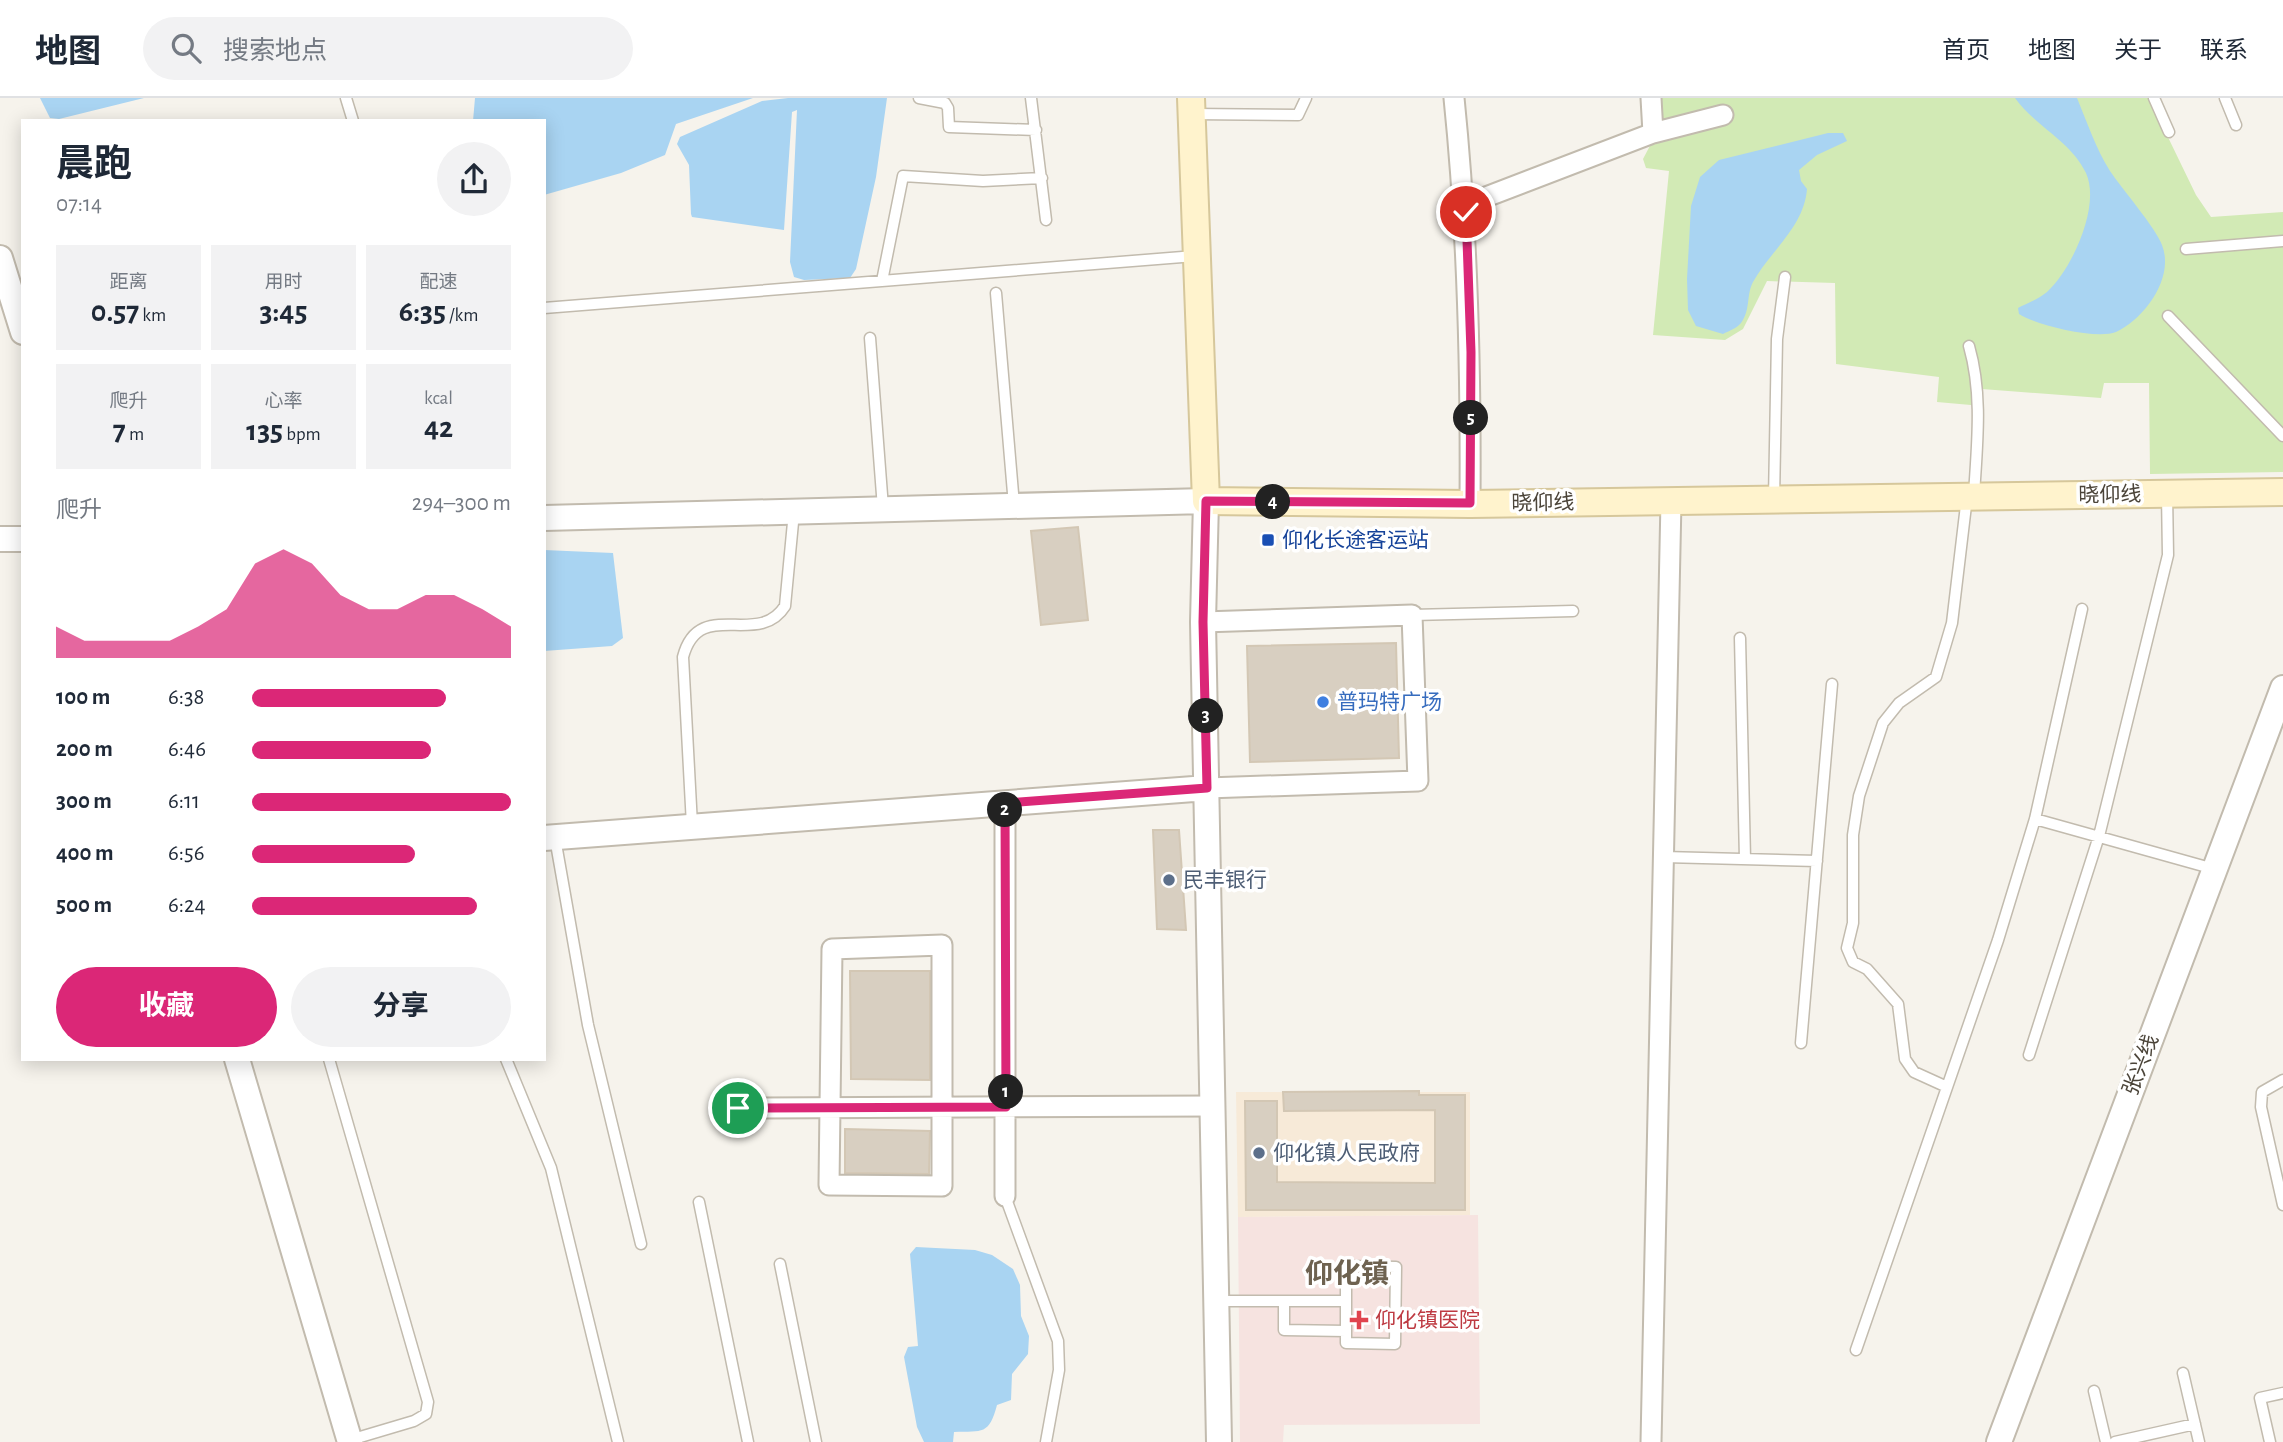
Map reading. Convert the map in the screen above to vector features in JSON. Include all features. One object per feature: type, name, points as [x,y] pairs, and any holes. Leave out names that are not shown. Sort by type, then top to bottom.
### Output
[{"type":"main road","points":[[1191,106],[1206,501]]},
{"type":"main road","name":"晓仰线","points":[[1206,501],[1470,503],[2283,492]]},
{"type":"street","points":[[1454,98],[1465,205],[1471,352],[1470,503]]},
{"type":"street","points":[[1651,98],[1653,133]]},
{"type":"street","points":[[1465,205],[1653,133],[1723,115]]},
{"type":"street","points":[[0,258],[21,326]]},
{"type":"street","points":[[546,518],[1206,501],[1203,622],[1219,1442]]},
{"type":"street","points":[[1651,1442],[1671,501]]},
{"type":"street","points":[[0,539],[21,539]]},
{"type":"street","points":[[550,838],[1207,788],[1418,781],[1412,615],[1203,622]]},
{"type":"street","name":"张兴线","points":[[1999,1442],[2283,690]]},
{"type":"street","points":[[1005,803],[1005,1196]]},
{"type":"street","points":[[942,945],[942,1186],[829,1185],[830,1108],[832,949],[942,945]]},
{"type":"street","points":[[238,1061],[350,1441]]},
{"type":"street","points":[[738,1108],[1213,1106]]},
{"type":"lane","points":[[346,98],[352,119]]},
{"type":"lane","points":[[919,98],[945,103],[950,127],[1036,130]]},
{"type":"lane","points":[[1031,98],[1046,220]]},
{"type":"lane","points":[[1191,106],[1298,115],[1306,98]]},
{"type":"lane","points":[[2154,98],[2169,132]]},
{"type":"lane","points":[[2225,98],[2236,125]]},
{"type":"lane","points":[[882,281],[903,176],[984,181],[1042,178]]},
{"type":"lane","points":[[2186,249],[2283,241]]},
{"type":"lane","points":[[546,308],[1196,256]]},
{"type":"lane","points":[[1774,499],[1777,339],[1784,277]]},
{"type":"lane","points":[[996,293],[1014,506]]},
{"type":"lane","points":[[2168,316],[2283,436]]},
{"type":"lane","points":[[870,338],[883,509]]},
{"type":"lane","points":[[1947,1087],[1914,1072],[1905,1059],[1898,1004],[1867,970],[1853,962],[1847,948],[1853,923],[1853,835],[1859,796],[1883,723],[1899,703],[1936,677],[1952,623],[1970,497],[1979,399],[1978,375],[1969,346]]},
{"type":"lane","points":[[2029,1055],[2099,836],[2168,555],[2167,494]]},
{"type":"lane","points":[[692,827],[683,657],[687,639],[707,625],[763,624],[780,615],[785,606],[794,511]]},
{"type":"lane","points":[[1856,1350],[1998,940],[2035,818],[2082,608]]},
{"type":"lane","points":[[1412,615],[1573,611]]},
{"type":"lane","points":[[1740,638],[1745,859]]},
{"type":"lane","points":[[1801,1043],[1832,684]]},
{"type":"lane","points":[[2035,818],[2215,869]]},
{"type":"lane","points":[[550,838],[588,1026],[641,1244]]},
{"type":"lane","points":[[1664,857],[1816,861]]},
{"type":"lane","points":[[330,1061],[428,1402],[426,1413],[414,1421],[350,1441]]},
{"type":"lane","points":[[507,1061],[551,1168],[618,1442]]},
{"type":"lane","points":[[2283,1080],[2262,1092],[2261,1107],[2283,1205]]},
{"type":"lane","points":[[1005,1196],[1058,1341],[1059,1370],[1046,1442]]},
{"type":"lane","points":[[699,1202],[748,1442]]},
{"type":"lane","points":[[780,1264],[816,1442]]},
{"type":"lane","points":[[1346,1266],[1396,1266],[1395,1344],[1346,1343],[1346,1301],[1346,1266]]},
{"type":"lane","points":[[1217,1301],[1346,1301]]},
{"type":"lane","points":[[1284,1301],[1284,1330],[1346,1331]]},
{"type":"lane","points":[[2183,1373],[2199,1442]]},
{"type":"lane","points":[[2094,1391],[2106,1442]]},
{"type":"lane","points":[[2270,1442],[2260,1398],[2283,1393]]},
{"type":"lane","points":[[2115,1442],[2195,1424]]},
{"type":"shaded area","points":[[1236,1092],[1470,1092],[1470,1215],[1238,1217]]},
{"type":"shaded area","name":"仰化镇医院","points":[[1478,1215],[1480,1424],[1284,1425],[1283,1442],[1240,1442],[1238,1217]]},
{"type":"green space","points":[[1661,98],[2149,98],[2196,195],[2211,217],[2283,212],[2283,472],[2150,474],[2149,383],[2104,383],[2101,398],[1982,389],[1982,406],[1937,402],[1939,377],[1836,364],[1835,283],[1767,281],[1743,329],[1725,340],[1653,335],[1669,171],[1646,168],[1643,159],[1653,140],[1664,141]]},
{"type":"water","points":[[40,98],[144,98],[59,119],[50,118]]},
{"type":"water","points":[[475,98],[753,98],[676,124],[665,155],[621,173],[546,194],[546,119],[473,119]]},
{"type":"water","points":[[788,98],[887,98],[876,177],[856,269],[850,278],[804,280],[794,277],[790,262],[797,110],[792,112],[784,230],[692,217],[689,165],[677,144],[680,137],[762,101]]},
{"type":"water","points":[[2015,98],[2077,98],[2105,163],[2162,245],[2165,258],[2161,284],[2137,318],[2116,332],[2081,333],[2039,323],[2019,314],[2018,308],[2047,292],[2066,268],[2082,236],[2090,202],[2090,187],[2086,173],[2071,152]]},
{"type":"water","points":[[1828,133],[1843,133],[1847,141],[1817,155],[1799,170],[1801,181],[1807,189],[1805,203],[1793,227],[1753,282],[1741,323],[1723,334],[1696,326],[1688,310],[1687,279],[1691,206],[1700,177],[1719,160]]},
{"type":"water","points":[[546,550],[613,553],[623,638],[612,646],[546,651]]},
{"type":"water","points":[[916,1247],[975,1250],[992,1255],[1013,1269],[1020,1285],[1021,1316],[1029,1336],[1028,1354],[1012,1374],[1011,1400],[997,1405],[988,1426],[978,1431],[954,1432],[953,1442],[924,1442],[917,1427],[904,1357],[908,1347],[918,1346],[910,1254]]},
{"type":"building","points":[[1078,527],[1088,620],[1041,625],[1031,531]]},
{"type":"building","name":"普玛特广场","points":[[1396,643],[1399,758],[1250,762],[1247,646]]},
{"type":"building","name":"民丰银行","points":[[1153,830],[1179,830],[1186,930],[1157,929]]},
{"type":"building","points":[[850,971],[930,971],[930,1080],[851,1079]]},
{"type":"building","points":[[1419,1091],[1419,1095],[1465,1095],[1465,1210],[1246,1210],[1245,1101],[1277,1101],[1277,1182],[1435,1183],[1435,1110],[1284,1111],[1283,1092]]},
{"type":"building","points":[[845,1129],[930,1131],[929,1174],[845,1173]]},
{"type":"place","name":"仰化长途客运站","points":[[1268,540]]},
{"type":"place","name":"普玛特广场","points":[[1323,702]]},
{"type":"place","name":"民丰银行","points":[[1169,880]]},
{"type":"place","name":"仰化镇人民政府","points":[[1259,1153]]},
{"type":"place","name":"仰化镇医院","points":[[1359,1320]]},
{"type":"district","name":"仰化镇","points":[[1347,1275]]},
{"type":"route","points":[[738,1108],[1006,1107],[1005,803],[1207,788],[1203,622],[1206,501],[1470,503],[1471,352],[1466,212]]}]
